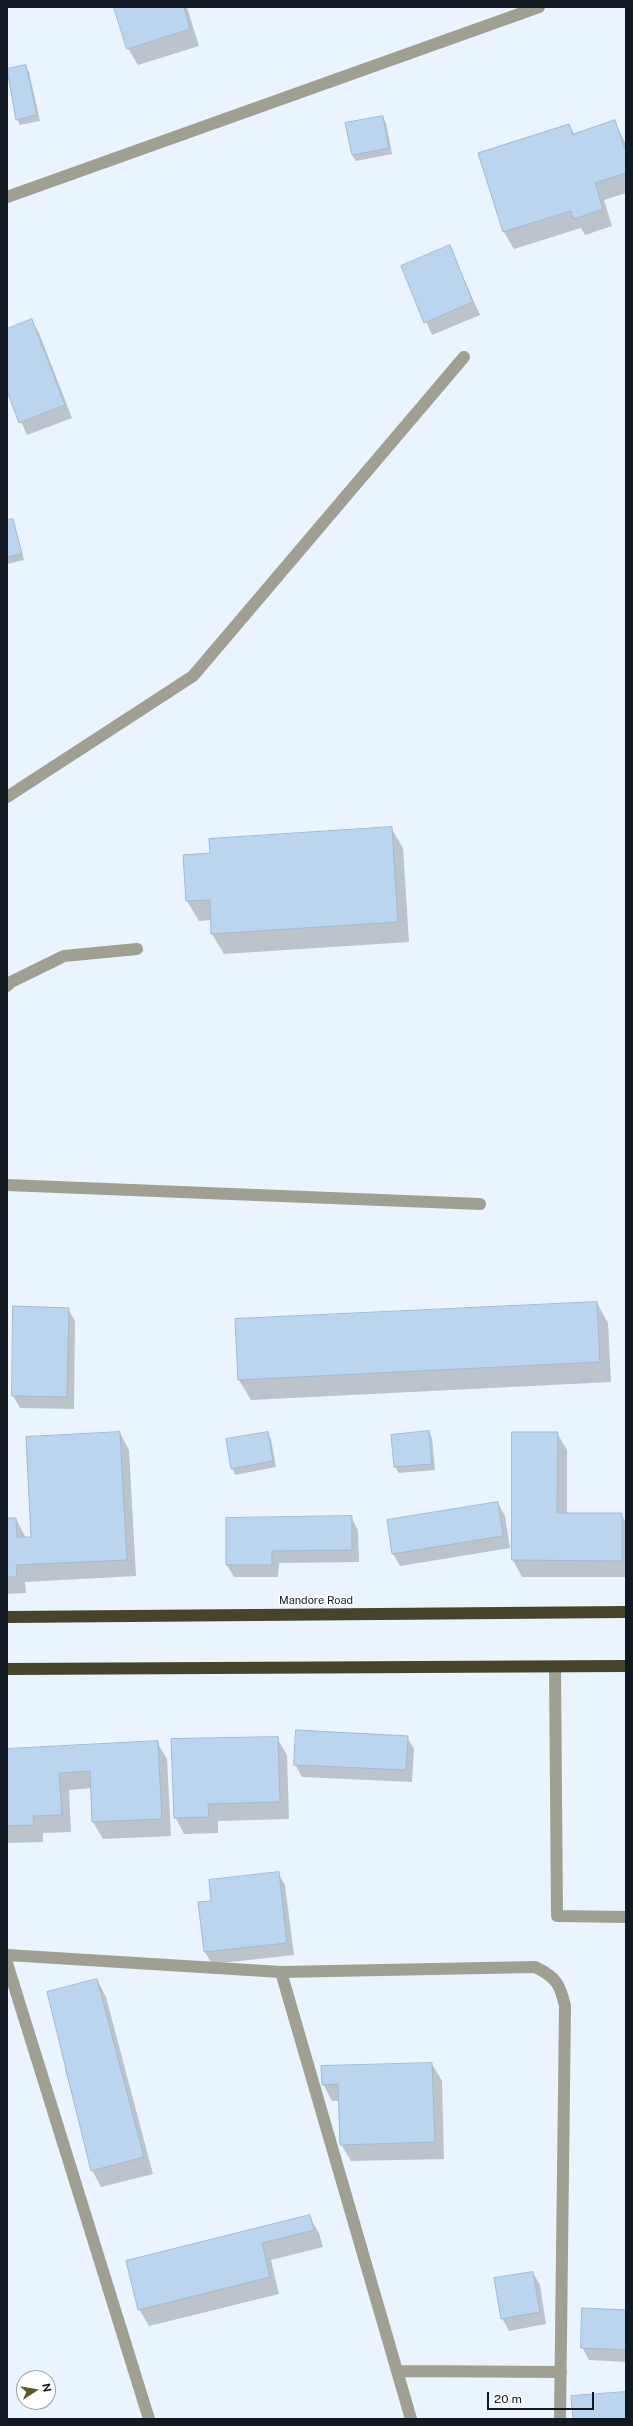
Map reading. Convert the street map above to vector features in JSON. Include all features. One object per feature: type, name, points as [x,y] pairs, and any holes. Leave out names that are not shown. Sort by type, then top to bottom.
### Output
[{"type":"highway","name":"Mandore Road","points":[[7,1617],[626,1612]]},
{"type":"highway","points":[[7,1669],[626,1666]]},
{"type":"lane","points":[[7,197],[539,7]]},
{"type":"lane","points":[[7,797],[193,676],[464,357]]},
{"type":"lane","points":[[7,986],[11,982],[64,956],[137,949]]},
{"type":"lane","points":[[7,1185],[480,1204]]},
{"type":"lane","points":[[555,1667],[557,1916],[626,1917]]},
{"type":"lane","points":[[7,1955],[281,1972],[535,1968],[551,1975],[562,1990],[565,2006],[560,2419]]},
{"type":"lane","points":[[7,1963],[149,2419]]},
{"type":"lane","points":[[281,1972],[411,2419]]},
{"type":"lane","points":[[398,2371],[561,2372]]},
{"type":"building","points":[[114,7],[184,7],[190,29],[127,49]]},
{"type":"building","points":[[26,65],[37,115],[16,120],[7,69]]},
{"type":"building","points":[[383,116],[389,148],[352,155],[345,123]]},
{"type":"building","points":[[615,120],[626,152],[626,173],[595,183],[603,209],[574,219],[571,211],[503,232],[478,153],[569,124],[573,134]]},
{"type":"building","points":[[450,245],[473,302],[424,323],[401,266]]},
{"type":"building","points":[[32,319],[65,405],[19,423],[7,391],[7,329]]},
{"type":"building","points":[[13,519],[22,554],[7,557],[7,520]]},
{"type":"building","points":[[392,827],[398,922],[211,934],[210,900],[186,901],[183,855],[210,853],[209,839]]},
{"type":"building","points":[[597,1302],[600,1362],[238,1380],[235,1319]]},
{"type":"building","points":[[13,1306],[69,1308],[67,1397],[12,1396]]},
{"type":"building","points":[[429,1431],[432,1464],[394,1467],[391,1435]]},
{"type":"building","points":[[120,1432],[127,1560],[16,1565],[17,1577],[7,1577],[7,1518],[16,1518],[17,1537],[31,1537],[26,1437]]},
{"type":"building","points":[[268,1432],[273,1461],[231,1469],[226,1439]]},
{"type":"building","points":[[512,1432],[558,1432],[557,1513],[622,1513],[622,1561],[512,1560]]},
{"type":"building","points":[[498,1502],[503,1536],[392,1554],[387,1520]]},
{"type":"building","points":[[352,1516],[352,1550],[272,1551],[272,1565],[226,1565],[226,1518]]},
{"type":"building","points":[[296,1730],[408,1736],[406,1770],[294,1765]]},
{"type":"building","points":[[278,1737],[280,1802],[208,1804],[209,1817],[174,1818],[171,1739]]},
{"type":"building","points":[[158,1741],[162,1819],[92,1822],[90,1771],[59,1773],[62,1815],[33,1816],[34,1825],[7,1826],[7,1749]]},
{"type":"building","points":[[279,1872],[287,1943],[204,1952],[198,1902],[211,1901],[209,1880]]},
{"type":"building","points":[[97,1979],[144,2157],[91,2171],[47,1992]]},
{"type":"building","points":[[432,2063],[435,2142],[340,2145],[338,2084],[322,2085],[321,2066]]},
{"type":"building","points":[[310,2215],[314,2230],[262,2243],[270,2277],[138,2310],[126,2261]]},
{"type":"building","points":[[533,2272],[540,2312],[501,2319],[494,2278]]},
{"type":"building","points":[[582,2308],[626,2310],[626,2350],[581,2348]]},
{"type":"building","points":[[626,2392],[626,2419],[573,2419],[571,2396]]}]
